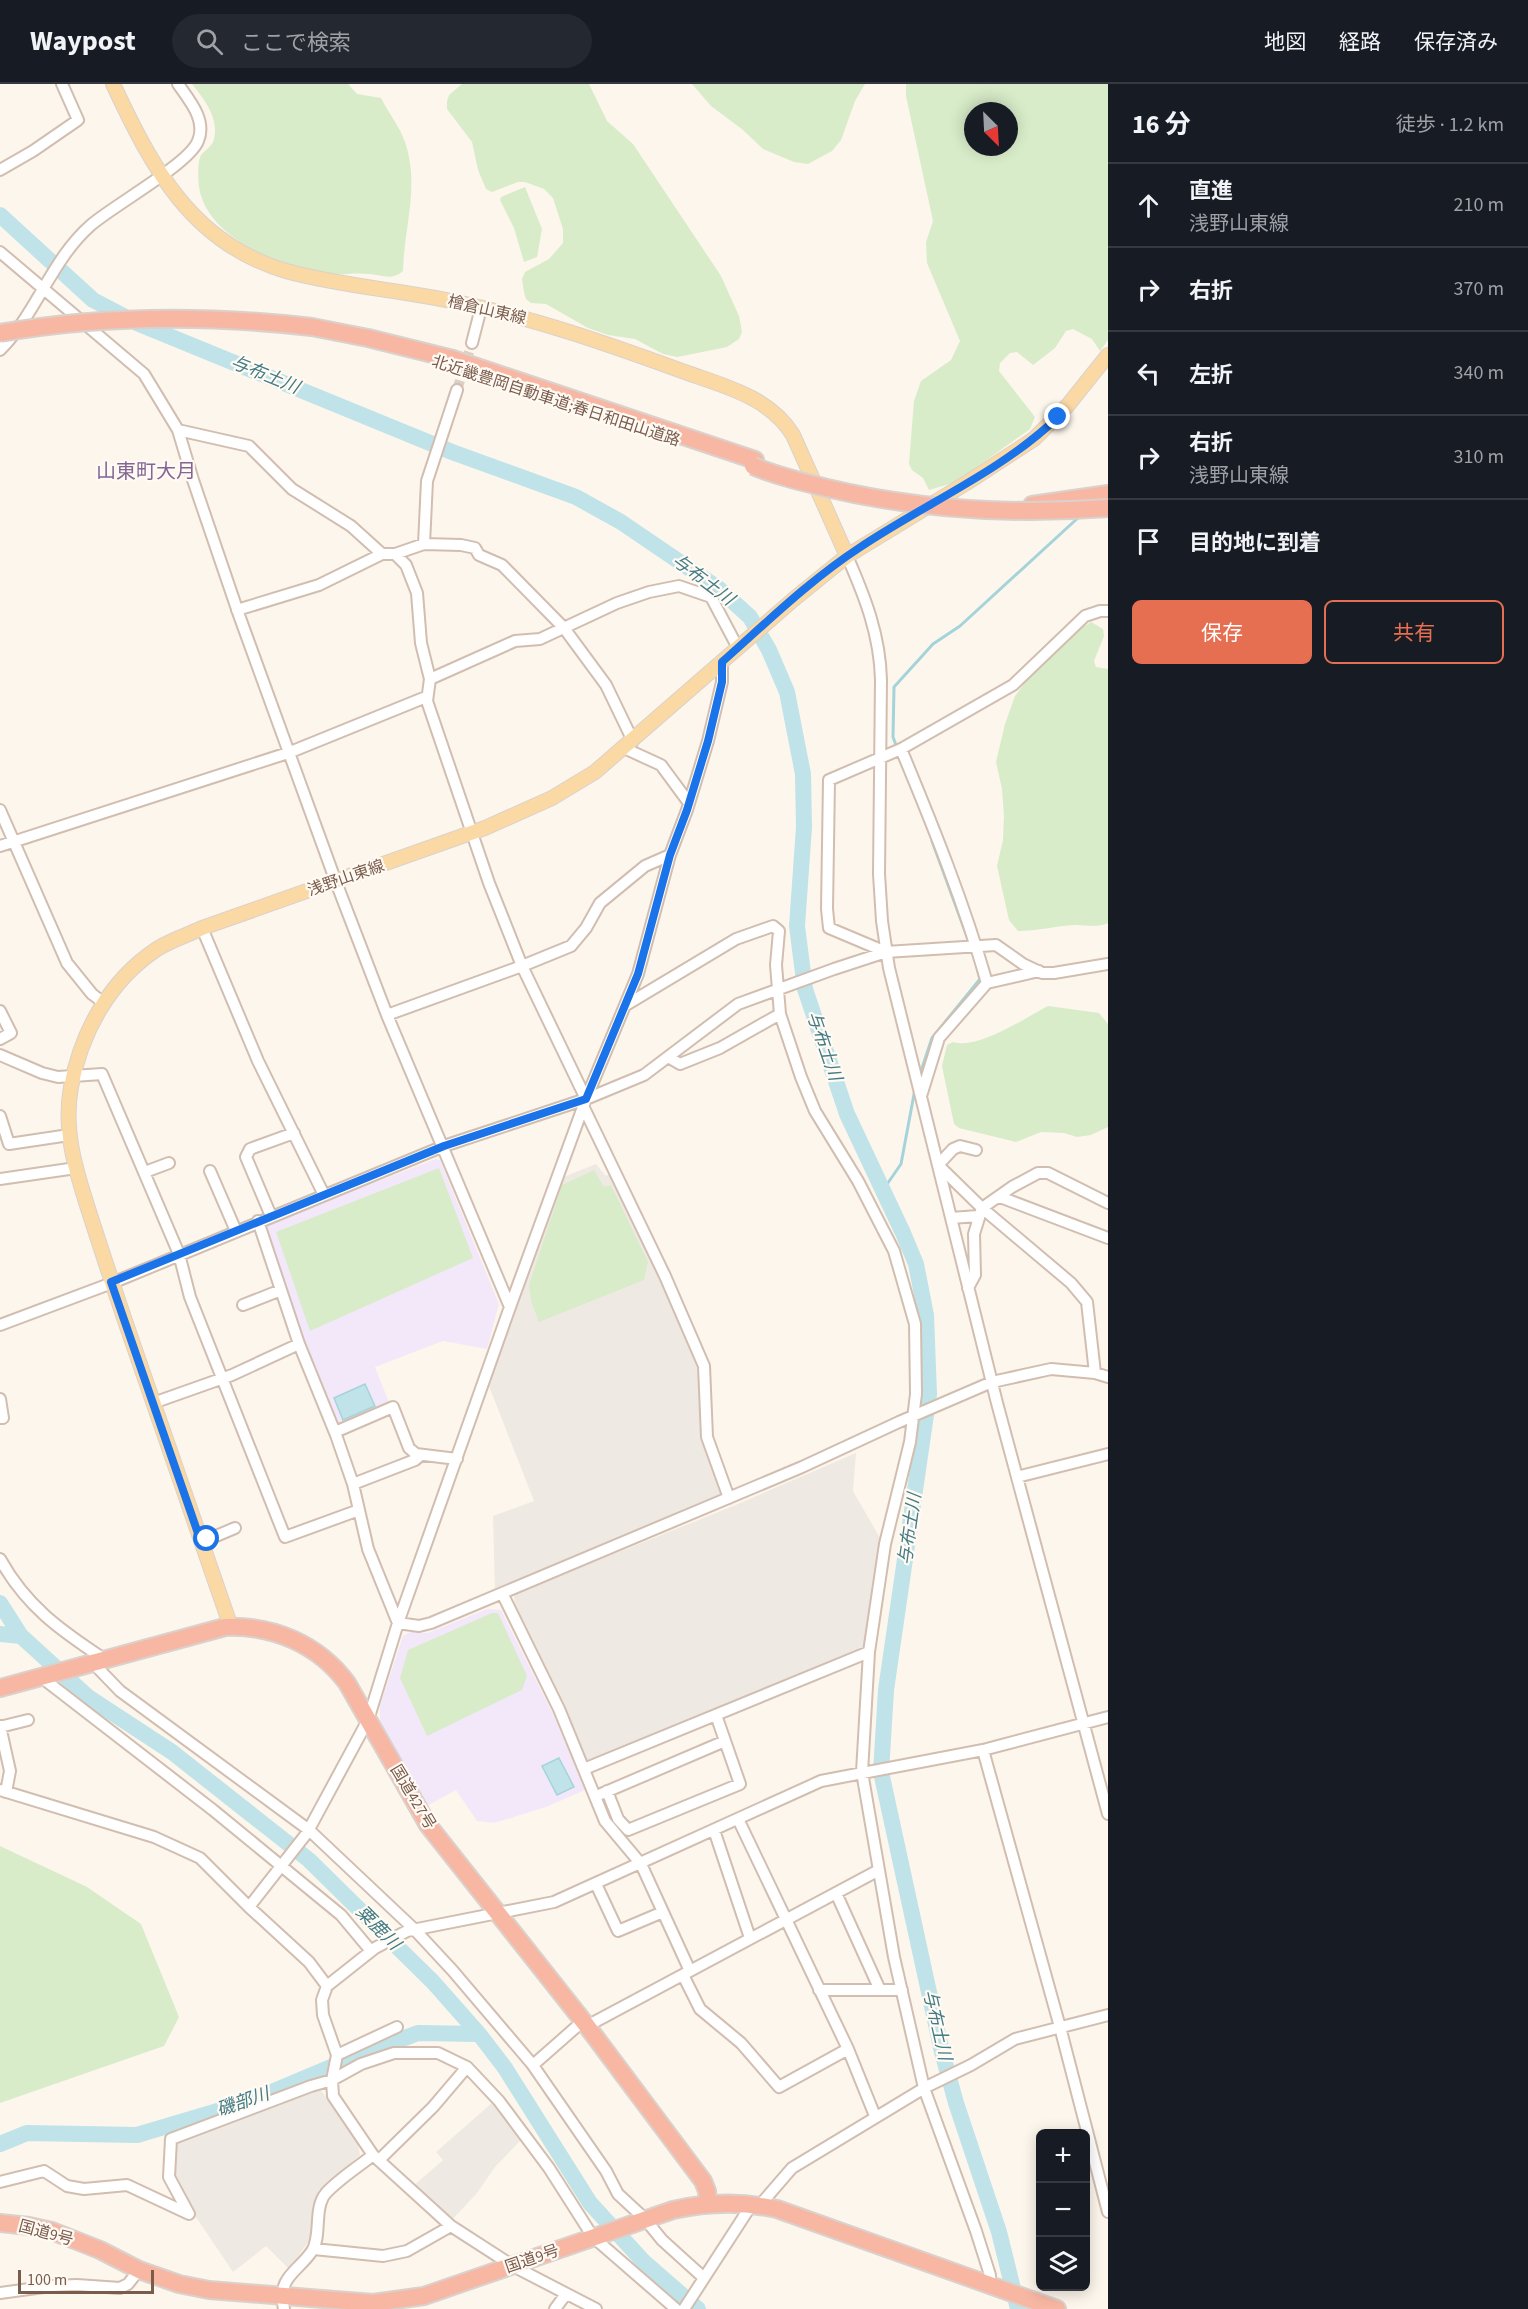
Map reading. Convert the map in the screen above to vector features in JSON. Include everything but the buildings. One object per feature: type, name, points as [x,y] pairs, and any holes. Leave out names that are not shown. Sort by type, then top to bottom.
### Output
[{"type":"highway","name":"北近畿豊岡自動車道;春日和田山道路","points":[[0,333],[51,324],[140,319],[256,320],[378,340],[462,362],[754,463],[844,483],[908,494],[1032,505],[1108,502]]},
{"type":"highway","name":"北近畿豊岡自動車道;春日和田山道路","points":[[0,342],[65,332],[168,326],[312,330]]},
{"type":"highway","name":"北近畿豊岡自動車道;春日和田山道路","points":[[754,463],[776,475],[886,500],[959,509],[1108,508]]},
{"type":"highway","points":[[1032,505],[1108,494]]},
{"type":"highway","name":"国道427号","points":[[0,1688],[204,1631],[231,1627],[267,1630],[307,1647],[340,1675],[428,1825],[585,2024],[703,2181],[708,2204]]},
{"type":"highway","name":"国道9号","points":[[0,2223],[52,2231],[99,2250],[139,2270],[179,2284],[283,2303],[373,2303],[424,2295],[673,2210],[708,2204],[756,2205],[853,2235],[1056,2309]]},
{"type":"main road","name":"檜倉山東線","points":[[113,84],[161,175],[178,199],[200,221],[238,250],[270,266],[304,275],[417,294],[482,308],[589,337],[742,393],[762,403],[781,418],[798,443],[847,556]]},
{"type":"main road","name":"浅野山東線","points":[[231,1627],[111,1282],[76,1168],[69,1135],[70,1089],[89,1025],[104,1003],[113,990],[142,960],[159,948],[202,928],[336,882],[530,810],[595,772],[782,609],[847,556],[977,477],[1034,439],[1058,417],[1106,362]]},
{"type":"street","points":[[0,170],[33,151],[78,120],[62,84]]},
{"type":"street","points":[[0,350],[14,335],[73,243],[108,212],[187,157],[198,144],[201,128],[197,113],[178,84]]},
{"type":"street","points":[[0,252],[46,284],[144,374],[178,430],[237,610],[336,882],[387,1015],[510,1307]]},
{"type":"street","points":[[472,343],[482,308]]},
{"type":"street","points":[[424,544],[427,481],[457,390]]},
{"type":"street","points":[[178,430],[249,446],[292,489],[351,526],[382,554]]},
{"type":"street","points":[[237,610],[319,585],[382,554],[395,554],[424,544],[461,545],[475,548],[479,555],[502,565],[564,628],[606,685],[628,745],[661,765],[689,802]]},
{"type":"street","points":[[395,554],[406,565],[417,593],[421,643],[430,679],[426,697],[489,883],[522,966],[704,1366],[707,1437],[729,1498]]},
{"type":"street","points":[[847,556],[866,599],[878,639],[881,673],[879,874],[886,952],[992,1382],[1108,1814]]},
{"type":"street","points":[[430,679],[515,641],[540,639],[628,599],[679,586],[711,597],[740,646]]},
{"type":"street","points":[[886,952],[829,928],[827,909],[829,780],[902,749],[1013,685],[1085,616],[1108,611]]},
{"type":"street","points":[[249,1907],[308,1831],[368,1720],[398,1623],[510,1307],[585,1104],[638,974],[670,855],[689,802],[722,682],[722,662]]},
{"type":"street","points":[[0,846],[288,753],[426,697]]},
{"type":"street","points":[[902,749],[947,864],[987,983]]},
{"type":"street","points":[[0,810],[67,963],[92,994],[104,1003]]},
{"type":"street","points":[[387,1015],[571,946],[586,928],[600,903],[645,866],[670,855]]},
{"type":"street","points":[[626,1005],[736,939],[773,927],[779,931],[776,965],[781,987],[780,1014],[801,1077],[815,1112],[858,1180],[894,1251],[915,1324],[916,1414],[885,1544],[869,1652],[865,1771],[879,1870],[902,1990],[925,2087],[994,2286]]},
{"type":"street","points":[[202,928],[258,1061],[324,1194]]},
{"type":"street","points":[[0,1325],[444,1146],[585,1104],[644,1075],[738,1004],[886,952],[996,945],[1023,964],[1039,971],[1054,973],[1108,964]]},
{"type":"street","points":[[921,1096],[939,1038],[987,983],[1039,971]]},
{"type":"street","points":[[0,1011],[11,1033],[0,1039]]},
{"type":"street","points":[[668,1057],[680,1064],[720,1048],[780,1014]]},
{"type":"street","points":[[0,1055],[42,1073],[58,1077],[102,1074],[179,1254],[190,1297],[224,1378],[285,1537],[359,1510]]},
{"type":"street","points":[[0,1116],[9,1144],[69,1135]]},
{"type":"street","points":[[271,1216],[246,1157],[250,1149],[294,1133]]},
{"type":"street","points":[[938,1166],[953,1149],[960,1146],[976,1150]]},
{"type":"street","points":[[144,1172],[169,1163]]},
{"type":"street","points":[[938,1166],[980,1212],[1071,1283],[1087,1302],[1095,1373]]},
{"type":"street","points":[[0,1179],[76,1168]]},
{"type":"street","points":[[210,1171],[236,1231]]},
{"type":"street","points":[[951,1218],[980,1212],[1012,1187],[1038,1173],[1048,1173],[1108,1203]]},
{"type":"street","points":[[1000,1197],[1108,1238]]},
{"type":"street","points":[[968,1288],[975,1275],[974,1234],[980,1212]]},
{"type":"street","points":[[258,1221],[299,1344],[335,1432],[353,1484],[368,1549],[398,1623]]},
{"type":"street","points":[[243,1305],[281,1290]]},
{"type":"street","points":[[153,1402],[224,1378],[299,1344]]},
{"type":"street","points":[[398,1623],[427,1625],[821,1459],[916,1414],[992,1382],[1052,1369],[1095,1373],[1108,1377]]},
{"type":"street","points":[[0,1399],[3,1418],[0,1418]]},
{"type":"street","points":[[335,1432],[393,1407],[409,1448],[416,1454],[457,1459]]},
{"type":"street","points":[[1017,1477],[1108,1454]]},
{"type":"street","points":[[353,1484],[415,1460],[421,1455]]},
{"type":"street","points":[[201,1542],[235,1528]]},
{"type":"street","points":[[0,1559],[12,1581],[34,1606],[95,1662],[120,1691],[308,1831],[453,1971],[533,2065],[606,2171],[618,2193],[662,2240],[704,2278]]},
{"type":"street","points":[[502,1593],[559,1709],[605,1821],[641,1864],[663,1912],[700,2009],[741,2043],[778,2087],[848,2049]]},
{"type":"street","points":[[584,1769],[869,1652]]},
{"type":"street","points":[[43,1677],[282,1865],[340,1915],[373,1949]]},
{"type":"street","points":[[607,1791],[618,1819],[628,1830],[740,1784],[716,1715]]},
{"type":"street","points":[[596,2309],[513,2266],[451,2226],[376,2158],[333,2096],[332,2080],[337,2055],[323,2015],[322,2000],[327,1986],[373,1949],[410,1930],[554,1902],[821,1781],[983,1750],[1108,1717]]},
{"type":"street","points":[[28,1720],[0,1726],[10,1771],[3,1791],[154,1837],[200,1858],[309,1962],[327,1986]]},
{"type":"street","points":[[595,1797],[725,1741]]},
{"type":"street","points":[[983,1750],[1060,2027],[1108,2212]]},
{"type":"street","points":[[738,1819],[848,2049],[875,2116]]},
{"type":"street","points":[[714,1830],[750,1938]]},
{"type":"street","points":[[533,2065],[585,2024],[687,1973],[879,1870]]},
{"type":"street","points":[[596,1884],[618,1931],[663,1912]]},
{"type":"street","points":[[836,1893],[880,1990]]},
{"type":"street","points":[[819,1990],[902,1990]]},
{"type":"street","points":[[684,2309],[756,2205],[792,2168],[925,2087],[971,2066],[1015,2039],[1108,2015]]},
{"type":"street","points":[[337,2055],[397,2027]]},
{"type":"street","points":[[0,2182],[44,2171],[66,2186],[84,2189],[128,2186],[189,2214],[169,2177],[171,2139],[332,2080],[361,2064],[394,2053],[438,2053],[467,2067],[500,2101],[596,2236],[676,2309]]},
{"type":"street","points":[[283,2303],[284,2285],[292,2271],[314,2249],[321,2200],[327,2192],[376,2158],[433,2107],[467,2067]]},
{"type":"street","points":[[314,2249],[383,2256],[407,2251],[451,2226]]},
{"type":"street","points":[[0,2293],[51,2286],[120,2288],[128,2284],[139,2270]]},
{"type":"street","points":[[555,2309],[566,2294]]},
{"type":"shaded area","points":[[436,1159],[440,1160],[499,1304],[487,1349],[443,1341],[375,1367],[390,1405],[336,1426],[304,1347],[265,1224]]},
{"type":"shaded area","points":[[596,1164],[606,1176],[611,1173],[699,1367],[700,1434],[721,1495],[720,1498],[495,1592],[493,1516],[534,1501],[487,1381],[561,1178]]},
{"type":"shaded area","points":[[856,1453],[853,1491],[880,1538],[863,1649],[587,1764],[558,1694],[515,1607],[514,1594],[731,1507]]},
{"type":"shaded area","points":[[487,1609],[501,1610],[553,1714],[585,1790],[546,1807],[494,1823],[477,1821],[456,1790],[427,1806],[382,1731],[384,1729],[380,1720],[380,1705],[403,1636],[410,1632],[428,1633]]},
{"type":"shaded area","points":[[321,2090],[358,2144],[360,2155],[318,2191],[311,2238],[289,2269],[266,2246],[233,2272],[196,2217],[174,2175],[177,2142]]},
{"type":"shaded area","points":[[493,2102],[522,2139],[495,2167],[477,2193],[451,2221],[411,2188],[443,2160],[436,2152]]},
{"type":"green space","points":[[192,84],[348,84],[357,94],[381,98],[403,136],[409,158],[411,191],[403,271],[395,276],[387,277],[329,274],[306,269],[268,257],[250,248],[218,224],[207,209],[200,192],[198,178],[201,155],[213,142],[215,126],[210,110]]},
{"type":"green space","points":[[462,84],[589,84],[607,121],[633,144],[721,276],[739,316],[742,332],[739,339],[727,347],[677,357],[663,354],[635,339],[608,335],[588,328],[546,304],[531,303],[526,299],[522,279],[525,272],[549,259],[563,243],[563,229],[553,198],[544,189],[525,182],[518,182],[492,192],[486,189],[478,170],[472,142],[447,109],[449,95]]},
{"type":"green space","points":[[692,84],[865,84],[855,101],[841,140],[832,151],[808,164],[794,162],[763,149],[743,130],[711,106]]},
{"type":"green space","points":[[906,84],[1108,84],[1108,340],[1100,351],[1092,339],[1073,329],[1066,331],[1055,348],[1033,365],[1017,352],[1010,353],[1000,363],[999,371],[1035,417],[1030,429],[956,482],[929,490],[923,478],[912,470],[909,464],[914,401],[921,381],[951,360],[960,341],[927,263],[926,242],[933,221],[906,96]]},
{"type":"green space","points":[[525,187],[542,229],[537,257],[524,262],[514,228],[500,200],[501,197]]},
{"type":"green space","points":[[1091,622],[1103,629],[1104,636],[1094,661],[1096,667],[1108,669],[1108,923],[1096,926],[1075,925],[1018,931],[1009,920],[997,866],[1003,840],[1004,816],[1002,789],[996,762],[1005,724],[1015,696],[1050,648]]},
{"type":"green space","points":[[1048,1006],[1099,1013],[1108,1024],[1108,1127],[1091,1135],[1077,1137],[1064,1133],[1041,1132],[1016,1142],[959,1128],[954,1124],[942,1066],[947,1045],[988,1037]]},
{"type":"green space","points":[[439,1168],[473,1258],[310,1331],[276,1232]]},
{"type":"green space","points":[[594,1170],[604,1187],[611,1185],[648,1262],[644,1280],[539,1322],[531,1301],[529,1285],[562,1185]]},
{"type":"green space","points":[[492,1613],[498,1613],[527,1676],[522,1690],[427,1736],[400,1678],[408,1650]]},
{"type":"green space","points":[[0,1846],[87,1887],[141,1924],[179,2017],[164,2046],[0,2103]]},
{"type":"water","points":[[365,1384],[375,1406],[343,1420],[334,1398]]},
{"type":"water","points":[[559,1758],[574,1787],[557,1795],[542,1766]]},
{"type":"waterway","name":"与布土川","points":[[0,215],[93,300],[137,323],[452,452],[576,497],[621,522],[718,588],[750,617],[769,650],[787,692],[803,774],[804,827],[797,926],[805,989],[847,1114],[916,1264],[926,1315],[929,1394],[886,1690],[881,1772],[942,2052],[956,2103],[999,2232],[1018,2309]]},
{"type":"waterway","points":[[897,748],[893,737],[894,687],[933,644],[960,626],[1080,516]]},
{"type":"waterway","points":[[932,841],[970,945]]},
{"type":"waterway","points":[[920,1074],[932,1038],[980,979],[978,971]]},
{"type":"waterway","points":[[883,1190],[901,1164],[915,1089]]},
{"type":"waterway","name":"粟鹿川","points":[[0,1603],[21,1636],[88,1697],[172,1752],[309,1860],[433,1982],[479,2034],[505,2068],[590,2203],[643,2261],[698,2309]]},
{"type":"waterway","points":[[0,1634],[21,1636]]},
{"type":"waterway","name":"磯部川","points":[[0,2144],[27,2133],[137,2135],[248,2102],[418,2033],[479,2034]]},
{"type":"tunnel","points":[[457,390],[472,343]]},
{"type":"district","name":"山東町大月","points":[[146,472]]},
{"type":"route","points":[[207,1539],[201,1542],[111,1282],[444,1146],[586,1099],[638,974],[670,855],[687,810],[708,741],[722,682],[722,662],[811,584],[847,556],[1021,448],[1058,417]]}]
